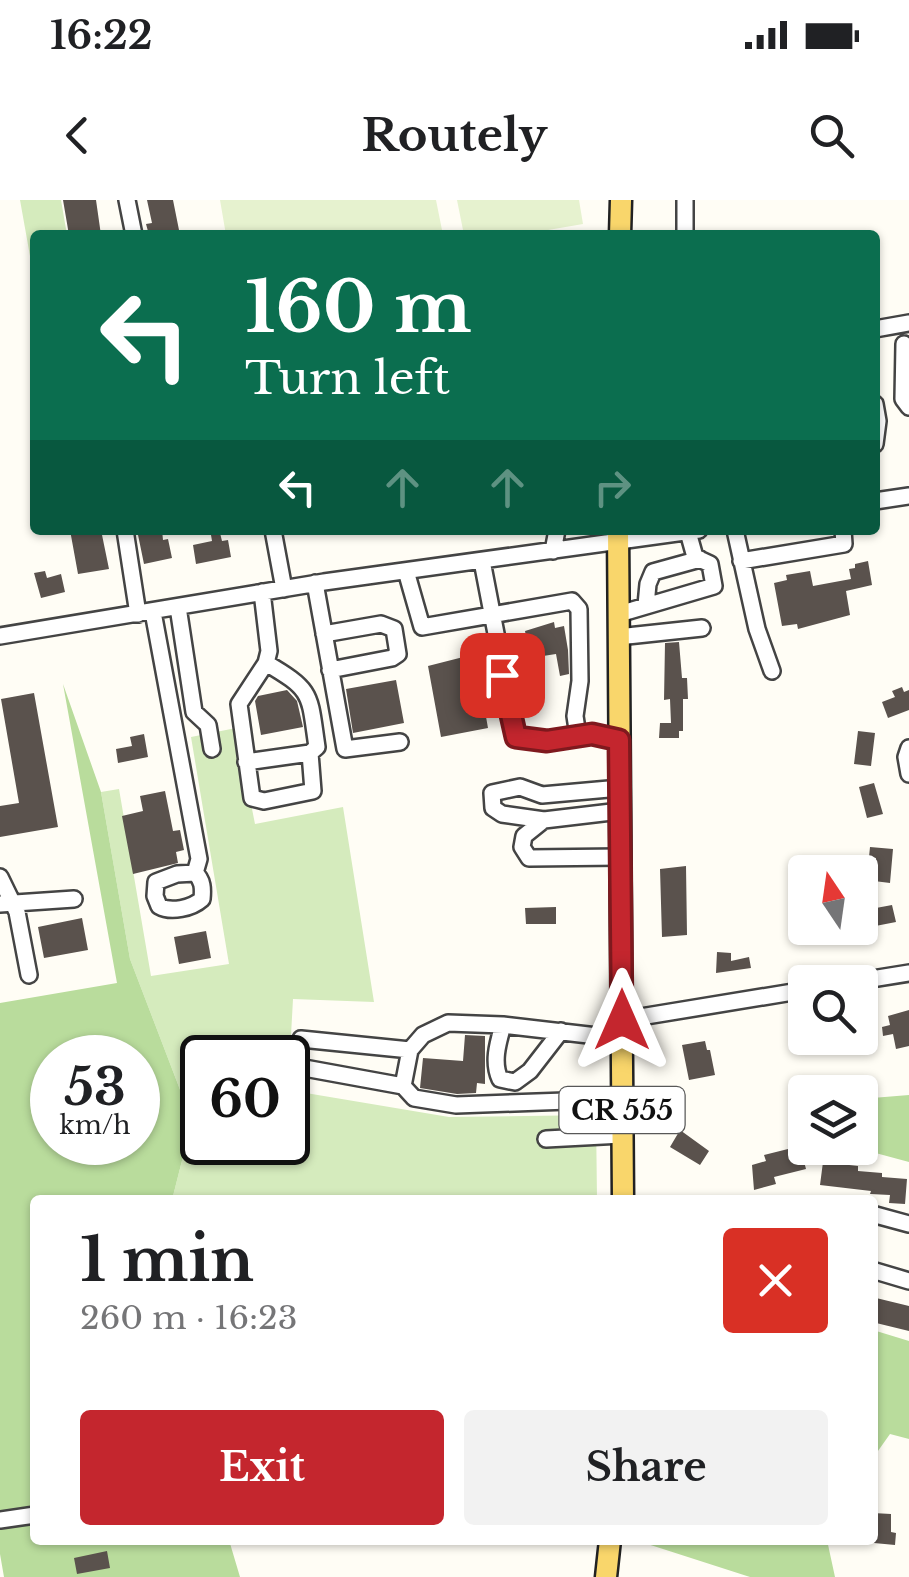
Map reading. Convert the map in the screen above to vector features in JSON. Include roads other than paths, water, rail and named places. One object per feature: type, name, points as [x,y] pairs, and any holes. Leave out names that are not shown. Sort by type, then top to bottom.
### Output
[{"type":"main road","points":[[621,200],[622,230]]},
{"type":"main road","name":"CR 555","points":[[618,536],[623,1195]]},
{"type":"main road","points":[[606,1577],[609,1545]]},
{"type":"street","points":[[128,200],[133,230]]},
{"type":"street","points":[[685,200],[685,230]]},
{"type":"street","points":[[880,328],[907,323],[903,399],[909,407]]},
{"type":"street","points":[[880,501],[909,496]]},
{"type":"street","points":[[126,535],[198,859],[196,872]]},
{"type":"street","points":[[277,535],[284,588]]},
{"type":"street","points":[[553,552],[556,535]]},
{"type":"street","points":[[618,614],[714,586],[710,564],[694,554],[694,535]]},
{"type":"street","points":[[736,535],[772,671]]},
{"type":"street","points":[[741,561],[844,544],[843,535]]},
{"type":"street","points":[[0,636],[315,583],[553,552],[618,536]]},
{"type":"street","points":[[646,605],[653,572],[700,560]]},
{"type":"street","points":[[482,561],[516,737],[547,741],[592,734],[619,740]]},
{"type":"street","points":[[406,571],[422,627],[572,601],[579,609],[580,681],[574,716],[578,736]]},
{"type":"street","points":[[315,583],[345,750],[400,742]]},
{"type":"street","points":[[262,592],[270,651],[239,704],[252,798],[264,801],[312,791],[310,753]]},
{"type":"street","points":[[178,608],[194,712],[208,725],[212,749]]},
{"type":"street","points":[[324,634],[381,624],[394,629],[398,654],[392,658],[330,670]]},
{"type":"street","points":[[618,637],[702,628]]},
{"type":"street","points":[[246,762],[310,753],[316,747],[307,692],[266,663]]},
{"type":"street","points":[[909,748],[909,774]]},
{"type":"street","points":[[620,788],[542,795],[520,787],[492,794],[493,808],[502,814],[544,820],[620,811]]},
{"type":"street","points":[[544,820],[524,836],[522,847],[529,858],[621,856]]},
{"type":"street","points":[[0,877],[29,975]]},
{"type":"street","points":[[6,903],[74,898]]},
{"type":"street","points":[[878,978],[909,974]]},
{"type":"street","points":[[403,1086],[410,1050],[424,1034],[448,1023],[598,1036],[622,1027],[788,993]]},
{"type":"street","points":[[503,1025],[496,1070],[500,1080],[515,1082],[530,1071],[562,1031]]},
{"type":"street","points":[[410,1050],[301,1039],[295,1052],[299,1067],[403,1086],[414,1098],[456,1105],[622,1099]]},
{"type":"street","points":[[546,1139],[622,1134]]},
{"type":"street","points":[[878,1216],[909,1224]]},
{"type":"street","points":[[878,1272],[909,1281]]},
{"type":"street","points":[[0,1520],[30,1516]]}]
